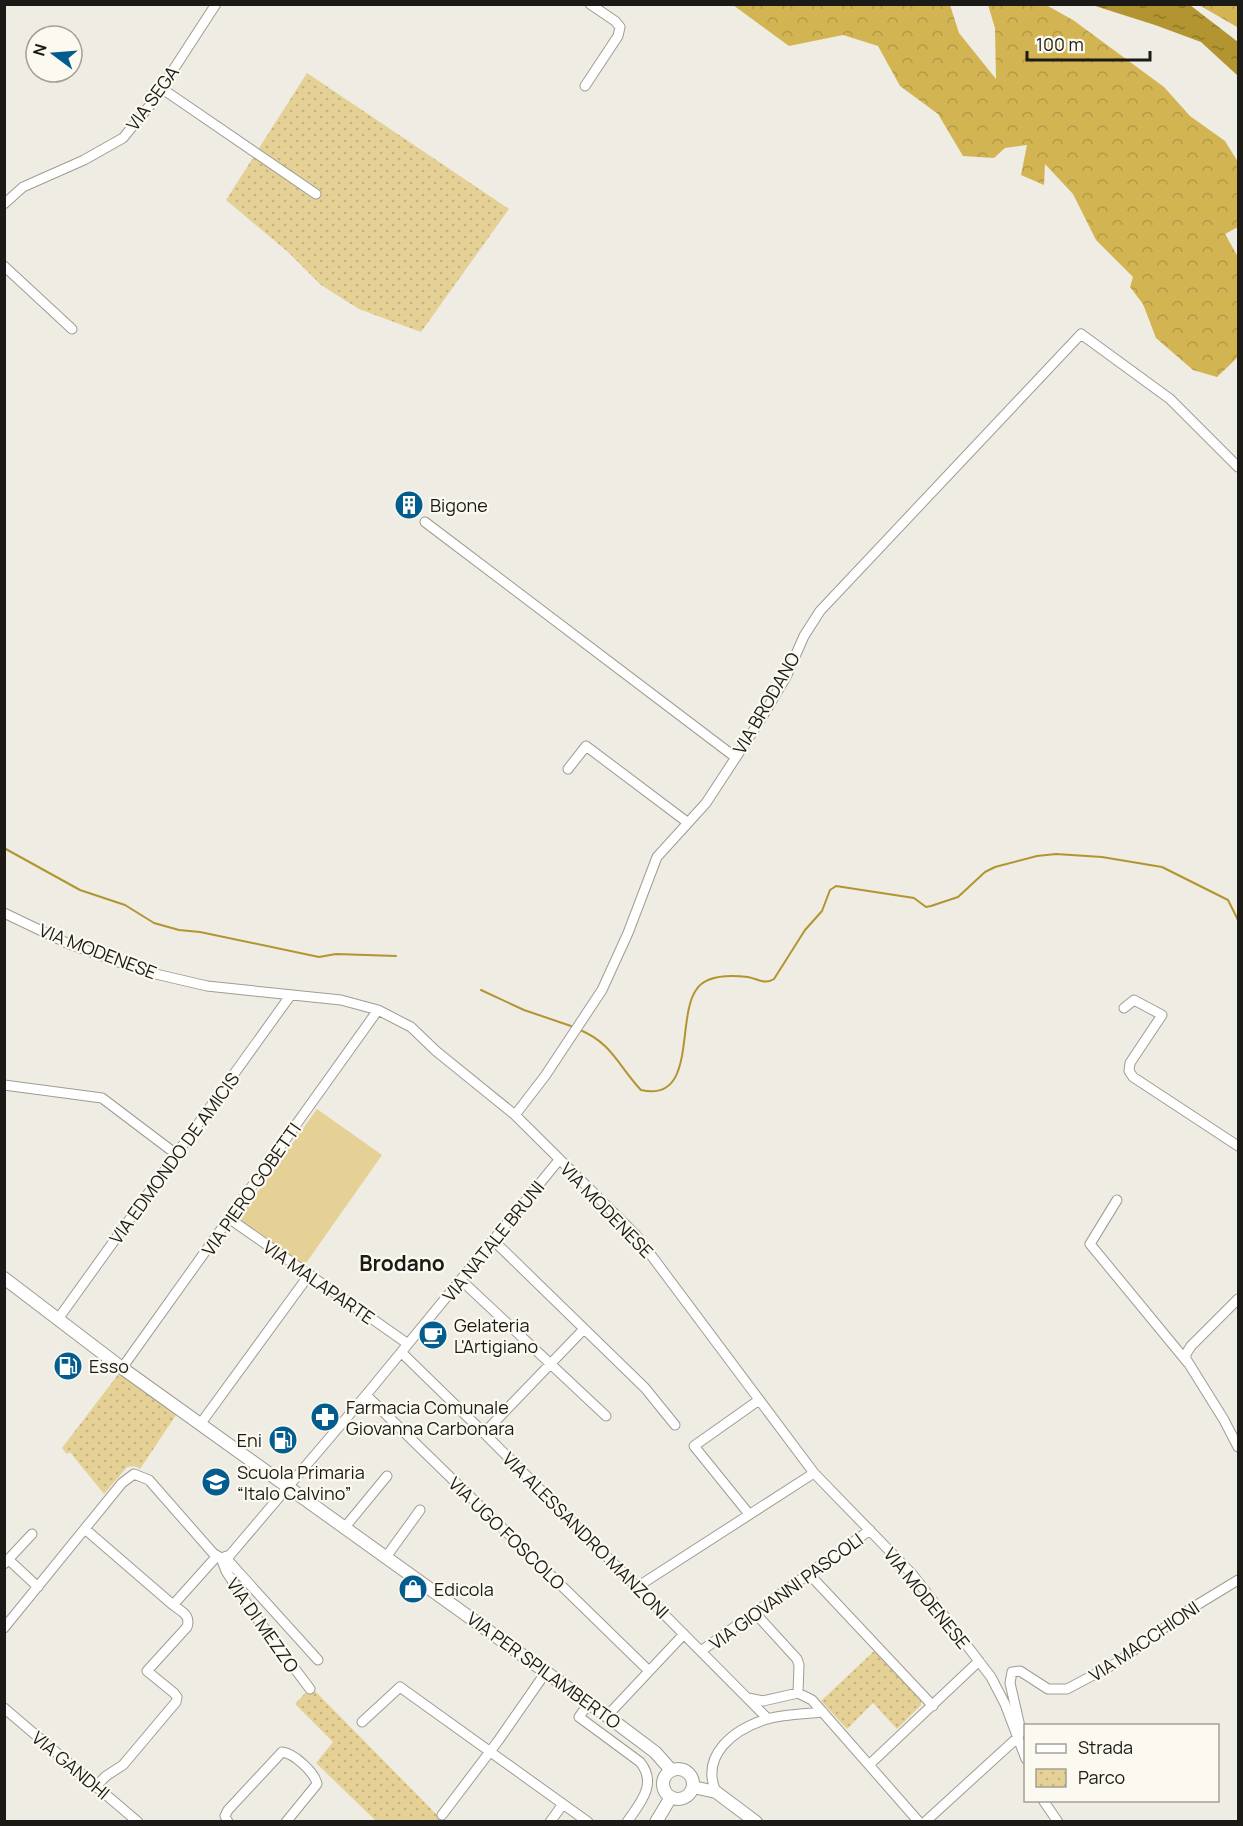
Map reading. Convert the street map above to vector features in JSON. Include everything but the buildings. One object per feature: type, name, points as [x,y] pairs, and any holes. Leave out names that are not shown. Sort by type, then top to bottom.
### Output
[{"type":"main road","name":"VIA PER SPILAMBERTO","points":[[4,1278],[122,1368],[607,1716],[655,1752],[671,1770],[680,1768],[689,1773],[693,1787]]},
{"type":"main road","points":[[671,1770],[663,1778],[664,1789],[671,1797],[684,1797],[693,1787],[705,1788],[716,1792],[756,1821]]},
{"type":"main road","points":[[656,1821],[671,1797]]},
{"type":"street","name":"VIA SEGA","points":[[4,204],[23,187],[84,160],[123,138],[151,104],[216,4]]},
{"type":"street","points":[[585,86],[618,36],[620,27],[591,4]]},
{"type":"street","points":[[161,88],[316,194]]},
{"type":"street","points":[[4,266],[72,329]]},
{"type":"street","name":"VIA BRODANO","points":[[515,1115],[577,1030],[602,990],[628,933],[657,856],[706,803],[786,677],[804,636],[820,610],[1081,334],[1170,399],[1239,467]]},
{"type":"street","points":[[425,522],[735,757]]},
{"type":"street","points":[[568,769],[586,746],[687,822]]},
{"type":"street","name":"VIA MODENESE","points":[[4,913],[67,943],[143,971],[207,986],[340,1000],[378,1010],[411,1027],[436,1051],[515,1115],[636,1235],[814,1473],[913,1575],[979,1661],[999,1690],[1024,1754]]},
{"type":"street","name":"VIA EDMONDO DE AMICIS","points":[[58,1319],[290,996]]},
{"type":"street","points":[[1124,1008],[1134,1000],[1161,1015],[1130,1063],[1129,1071],[1132,1077],[1239,1146]]},
{"type":"street","name":"VIA PIERO GOBETTI","points":[[122,1368],[378,1010]]},
{"type":"street","points":[[4,1085],[102,1098],[176,1154]]},
{"type":"street","name":"VIA NATALE BRUNI","points":[[173,1605],[221,1557],[238,1546],[402,1353],[559,1161]]},
{"type":"street","points":[[1117,1200],[1090,1244],[1188,1363],[1239,1447]]},
{"type":"street","name":"VIA MALAPARTE","points":[[230,1219],[408,1344]]},
{"type":"street","points":[[494,1241],[645,1388],[675,1425]]},
{"type":"street","points":[[201,1423],[309,1275]]},
{"type":"street","points":[[461,1281],[606,1416]]},
{"type":"street","points":[[1188,1363],[1186,1359],[1188,1350],[1239,1299]]},
{"type":"street","points":[[484,1433],[584,1330]]},
{"type":"street","name":"VIA ALESSANDRO MANZONI","points":[[402,1353],[768,1719]]},
{"type":"street","name":"VIA UGO FOSCOLO","points":[[366,1395],[649,1671]]},
{"type":"street","points":[[749,1514],[694,1446],[759,1400]]},
{"type":"street","points":[[637,1587],[814,1473]]},
{"type":"street","points":[[4,1628],[122,1483],[130,1476],[139,1475],[149,1480],[318,1660]]},
{"type":"street","points":[[345,1527],[387,1476]]},
{"type":"street","points":[[386,1557],[420,1510]]},
{"type":"street","points":[[85,1529],[189,1619],[187,1627],[147,1671],[177,1696],[176,1702],[123,1765],[96,1786]]},
{"type":"street","name":"VIA GIOVANNI PASCOLI","points":[[701,1651],[870,1530]]},
{"type":"street","points":[[32,1534],[7,1562],[38,1587]]},
{"type":"street","name":"VIA DI MEZZO","points":[[221,1557],[226,1571],[254,1613],[310,1689]]},
{"type":"street","points":[[809,1574],[933,1706]]},
{"type":"street","name":"VIA MACCHIONI","points":[[1017,1738],[1021,1731],[1010,1683],[1010,1674],[1013,1671],[1020,1671],[1048,1689],[1067,1689],[1118,1662],[1186,1611],[1239,1580]]},
{"type":"street","points":[[755,1613],[797,1659],[800,1668],[798,1693]]},
{"type":"street","points":[[607,1716],[684,1634]]},
{"type":"street","points":[[870,1764],[979,1661]]},
{"type":"street","points":[[442,1815],[546,1672]]},
{"type":"street","points":[[362,1722],[400,1687],[588,1821]]},
{"type":"street","points":[[748,1698],[763,1701],[798,1693],[812,1700],[919,1821]]},
{"type":"street","points":[[589,1703],[579,1717],[640,1762],[647,1772],[649,1785],[647,1791],[627,1821]]},
{"type":"street","name":"VIA GANDHI","points":[[4,1708],[138,1821]]},
{"type":"street","points":[[716,1792],[711,1780],[714,1759],[732,1736],[768,1719],[823,1712]]},
{"type":"street","points":[[925,1821],[1017,1738]]},
{"type":"street","points":[[228,1821],[225,1816],[228,1810],[282,1752],[290,1754],[315,1777],[317,1784],[286,1821]]},
{"type":"street","points":[[1044,1802],[1054,1820]]},
{"type":"street","points":[[550,1821],[562,1804]]},
{"type":"green space","points":[[733,5],[950,5],[959,33],[996,79],[995,28],[988,5],[1046,5],[1073,20],[1164,87],[1190,116],[1225,141],[1238,162],[1238,227],[1225,234],[1238,257],[1238,357],[1217,377],[1193,370],[1156,338],[1143,304],[1130,287],[1133,277],[1096,240],[1073,194],[1045,164],[1044,185],[1021,175],[1027,145],[1005,148],[994,158],[963,156],[938,114],[900,86],[878,46],[843,35],[789,46]]},
{"type":"green space","points":[[1199,5],[1238,5],[1238,28],[1237,27]]},
{"type":"green space","points":[[307,73],[509,209],[421,332],[359,309],[321,285],[288,252],[226,200]]},
{"type":"green space","points":[[317,1109],[382,1155],[304,1266],[241,1221],[240,1217]]},
{"type":"green space","points":[[120,1372],[178,1412],[140,1469],[135,1466],[127,1467],[104,1494],[70,1452],[67,1454],[62,1448]]},
{"type":"green space","points":[[874,1651],[921,1700],[921,1705],[897,1729],[873,1703],[847,1729],[821,1701]]},
{"type":"green space","points":[[311,1687],[443,1821],[376,1821],[316,1763],[333,1742],[295,1704]]},
{"type":"water","points":[[1092,5],[1190,5],[1238,42],[1238,76],[1201,42]]},
{"type":"waterway","points":[[4,848],[80,890],[125,905],[154,923],[179,930],[200,932],[319,957],[336,954],[396,956]]},
{"type":"waterway","points":[[580,1030],[591,1035],[608,1049],[641,1090],[659,1091],[670,1084],[678,1072],[690,1003],[700,985],[712,978],[727,976],[748,977],[764,982],[774,979],[805,930],[822,911],[830,890],[836,886],[914,898],[926,907],[958,897],[985,872],[995,867],[1037,856],[1056,854],[1102,857],[1162,867],[1228,900],[1238,920]]},
{"type":"waterway","points":[[481,990],[524,1010],[571,1026]]},
{"type":"place","name":"Bigone","points":[[409,505]]},
{"type":"place","name":"Gelateria L'Artigiano","points":[[433,1335]]},
{"type":"place","name":"Esso","points":[[68,1366]]},
{"type":"place","name":"Farmacia Comunale Giovanna Carbonara","points":[[325,1417]]},
{"type":"place","name":"Eni","points":[[283,1440]]},
{"type":"place","name":"Scuola Primaria “Italo Calvino”","points":[[216,1482]]},
{"type":"place","name":"Edicola","points":[[413,1589]]},
{"type":"district","name":"Brodano","points":[[402,1263]]}]
